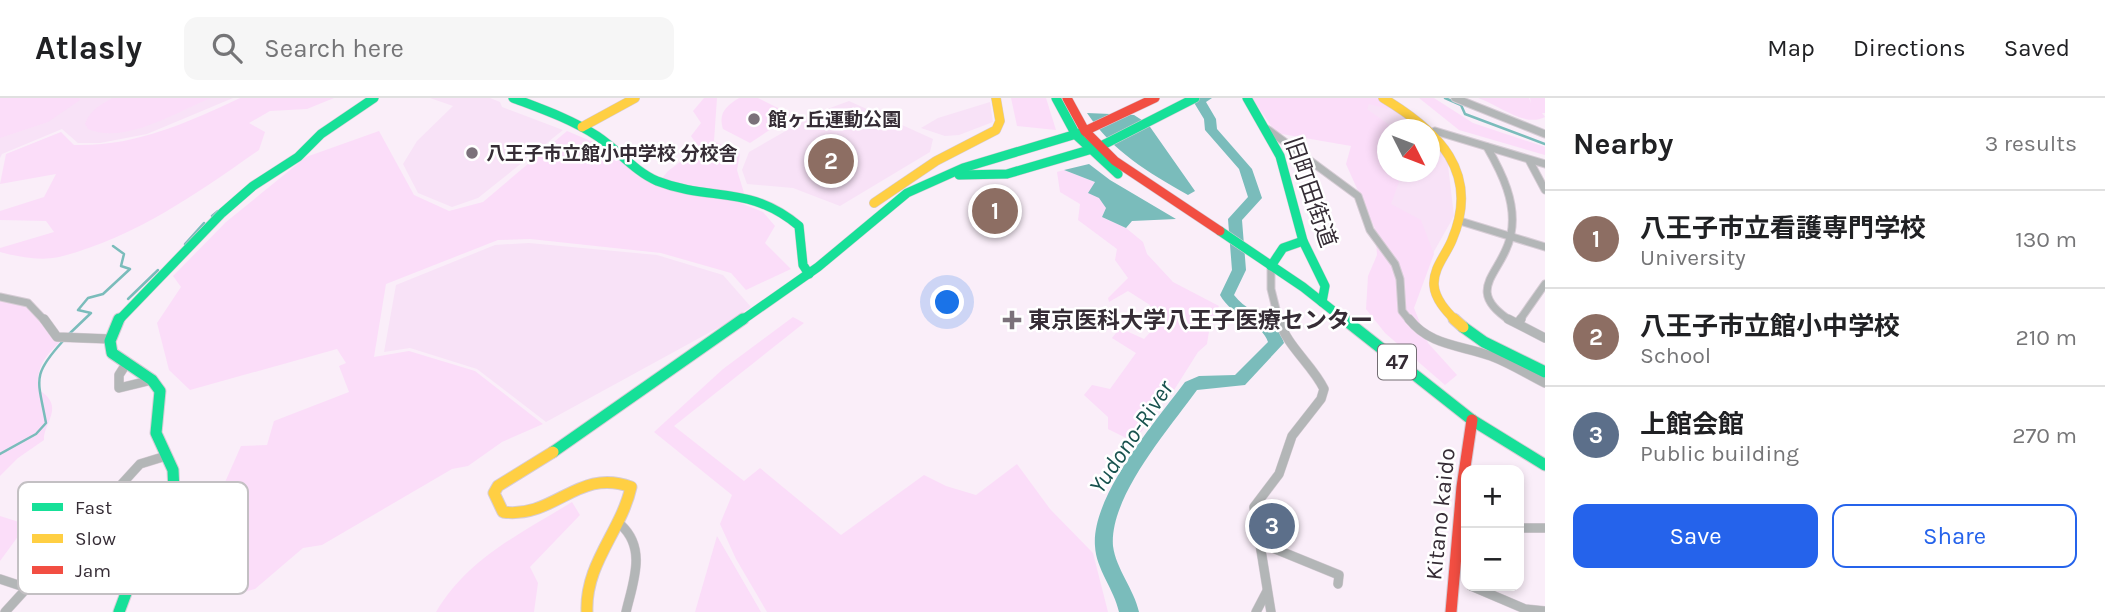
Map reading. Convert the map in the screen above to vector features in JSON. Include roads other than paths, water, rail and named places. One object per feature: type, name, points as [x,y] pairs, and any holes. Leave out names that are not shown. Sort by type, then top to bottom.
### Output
[{"type":"main road","points":[[175,482],[156,433],[160,391],[152,380],[112,353],[110,339],[141,289],[173,263],[209,222],[254,185],[295,159],[321,134],[359,112],[374,98]]},
{"type":"main road","points":[[513,98],[582,127],[654,179],[687,188],[750,195],[769,200],[785,211],[799,226],[803,265],[809,274]]},
{"type":"main road","points":[[582,127],[635,98]]},
{"type":"main road","points":[[874,203],[936,162],[996,130],[1000,121],[996,98]]},
{"type":"main road","name":"47","points":[[1056,98],[1099,147],[1197,219],[1322,302],[1472,420],[1545,465]]},
{"type":"main road","name":"47","points":[[1067,98],[1085,131]]},
{"type":"main road","points":[[587,612],[583,589],[586,575],[592,561],[628,512],[631,487],[617,476],[599,479],[529,516],[513,516],[506,513],[496,501],[494,493],[505,480],[568,443],[809,274],[892,204],[939,177],[1085,131],[1155,98]]},
{"type":"main road","points":[[939,177],[1007,174],[1099,147],[1195,98]]},
{"type":"main road","name":"旧町田街道","points":[[1247,98],[1283,165],[1303,241],[1325,286],[1322,302]]},
{"type":"main road","points":[[1384,98],[1420,119]]},
{"type":"main road","points":[[1440,137],[1448,147],[1458,174],[1462,199],[1460,221],[1454,240],[1434,274],[1437,297],[1449,313],[1470,331],[1545,372]]},
{"type":"main road","points":[[1271,266],[1283,248],[1295,241],[1303,241]]},
{"type":"main road","name":"Kitano kaido","points":[[1468,465],[1472,420]]},
{"type":"main road","name":"Kitano kaido","points":[[1451,612],[1461,528]]},
{"type":"main road","points":[[119,612],[126,594]]},
{"type":"street","points":[[1455,98],[1545,134]]},
{"type":"street","points":[[1266,129],[1358,196],[1370,230],[1395,264],[1400,279],[1402,311],[1418,331],[1439,342],[1490,356],[1545,383]]},
{"type":"street","points":[[1440,133],[1545,164]]},
{"type":"street","points":[[1487,147],[1504,179],[1511,200],[1512,237],[1485,289],[1495,309],[1545,338]]},
{"type":"street","points":[[1529,160],[1545,190]]},
{"type":"street","points":[[1460,221],[1545,247]]},
{"type":"street","points":[[1271,266],[1271,289],[1280,324],[1289,341],[1315,370],[1324,389],[1321,399],[1292,436],[1279,474],[1254,507],[1271,612]]},
{"type":"street","points":[[1518,323],[1545,284]]},
{"type":"street","points":[[0,297],[23,298],[32,305],[57,337],[110,339]]},
{"type":"street","points":[[126,364],[119,375],[120,388],[152,380]]},
{"type":"street","points":[[124,482],[140,464],[166,456]]},
{"type":"street","points":[[621,525],[632,534],[637,551],[626,612]]},
{"type":"street","points":[[1524,528],[1545,527]]},
{"type":"street","points":[[1258,542],[1339,575],[1338,584]]},
{"type":"street","points":[[1454,578],[1461,581]]},
{"type":"street","points":[[0,579],[18,585]]},
{"type":"street","points":[[1256,612],[1267,591]]},
{"type":"street","points":[[1482,591],[1525,610],[1545,611]]},
{"type":"street","points":[[5,612],[22,594]]},
{"type":"waterway","name":"Yudono-River","points":[[1129,612],[1104,547],[1105,529],[1122,487],[1150,442],[1191,386],[1199,382],[1239,381],[1276,343],[1269,328],[1238,308],[1227,295],[1239,270],[1235,219],[1255,198],[1245,169],[1233,152],[1211,130],[1210,119],[1199,101],[1206,98]]},
{"type":"waterway","points":[[1445,98],[1461,105],[1465,114],[1545,144]]},
{"type":"waterway","points":[[212,216],[218,211]]},
{"type":"waterway","points":[[185,244],[204,223]]},
{"type":"waterway","points":[[67,336],[91,313],[78,310],[88,298],[103,294],[130,269],[121,266],[124,254],[113,246]]},
{"type":"waterway","points":[[128,299],[158,270]]},
{"type":"waterway","points":[[0,454],[36,434],[46,423],[39,387],[41,371],[63,341]]},
{"type":"place","name":"館ヶ丘運動公園","points":[[754,119]]},
{"type":"place","name":"八王子市立館小中学校 分校舎","points":[[472,153]]},
{"type":"place","name":"八王子市立館小中学校","points":[[831,161]]},
{"type":"place","name":"八王子市立看護専門学校","points":[[995,211]]},
{"type":"place","name":"東京医科大学八王子医療センター","points":[[1012,320]]},
{"type":"place","name":"上館会館","points":[[1272,526]]}]
